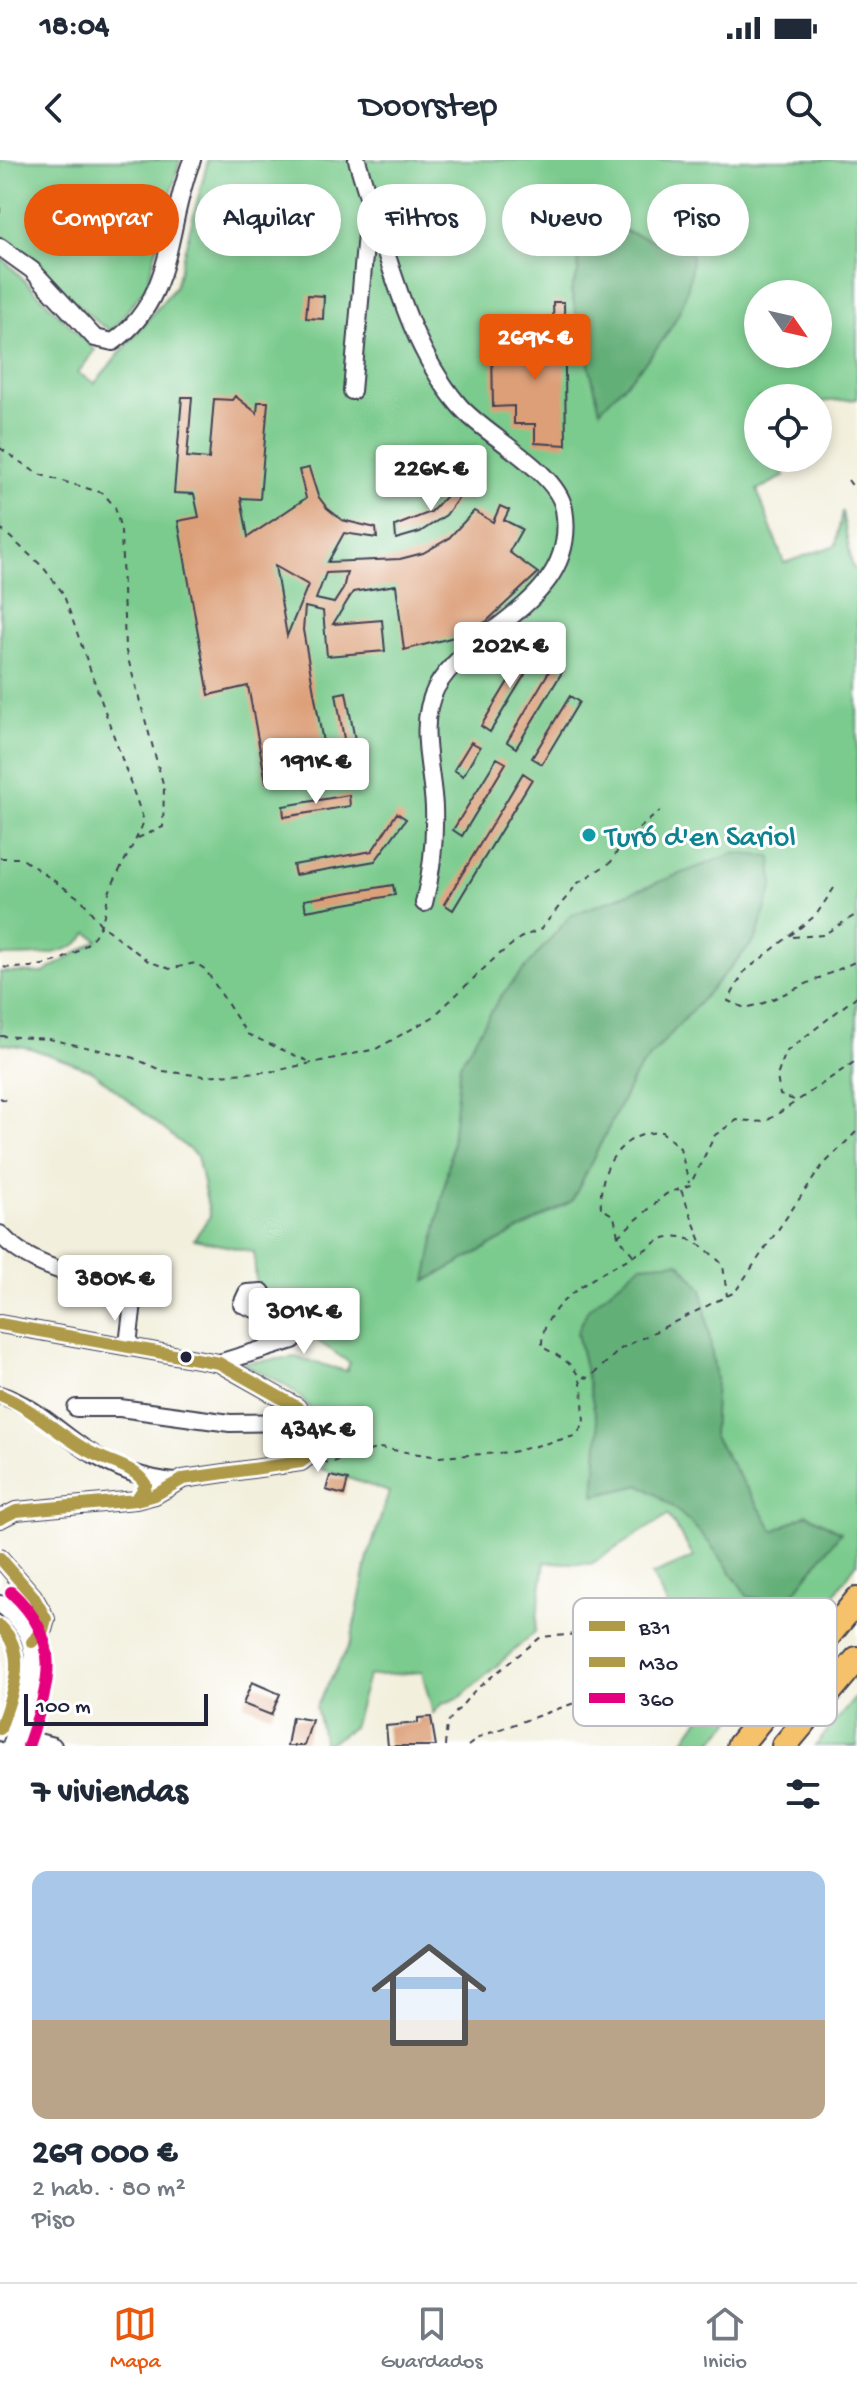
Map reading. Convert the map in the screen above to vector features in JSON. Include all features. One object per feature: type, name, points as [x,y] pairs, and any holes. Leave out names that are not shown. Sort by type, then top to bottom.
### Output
[{"type":"highway","points":[[837,1628],[857,1600]]},
{"type":"highway","points":[[837,1683],[857,1659]]},
{"type":"highway","points":[[739,1746],[756,1726]]},
{"type":"highway","points":[[784,1746],[801,1726]]},
{"type":"street","points":[[0,247],[32,270],[95,338],[113,342],[146,307],[160,285],[192,160]]},
{"type":"street","points":[[357,160],[364,184]]},
{"type":"street","points":[[352,391],[364,256]]},
{"type":"street","points":[[388,256],[420,350],[459,406],[551,484],[564,508],[558,560],[540,592],[447,671],[426,711],[434,811],[431,877],[424,903]]},
{"type":"street","points":[[0,1234],[23,1254],[63,1275],[127,1295],[133,1302],[128,1345]]},
{"type":"street","points":[[219,1363],[293,1340],[297,1331],[290,1323],[242,1304],[247,1293],[262,1292]]},
{"type":"street","points":[[0,1324],[219,1363],[297,1407],[308,1422],[314,1442],[310,1455],[301,1462],[175,1482],[140,1476],[88,1451],[32,1409],[0,1395]]},
{"type":"street","points":[[76,1408],[120,1408],[230,1423],[308,1422]]},
{"type":"street","points":[[136,1500],[146,1485],[140,1476]]},
{"type":"street","points":[[1,1517],[16,1511],[136,1500],[155,1495],[175,1482]]},
{"type":"street","points":[[0,1558],[33,1596],[46,1619],[43,1630],[32,1642]]},
{"type":"street","points":[[0,1604],[17,1618],[32,1642],[31,1679],[21,1715],[3,1738],[53,1746]]},
{"type":"path","points":[[0,171],[0,213]]},
{"type":"path","points":[[0,448],[38,474],[103,493],[115,507],[121,531],[125,648],[164,787],[163,827],[137,838]]},
{"type":"path","points":[[848,480],[857,492]]},
{"type":"path","points":[[0,528],[43,567],[63,593],[144,821],[110,891],[101,925],[87,945],[57,961],[18,969],[0,967]]},
{"type":"path","points":[[0,1036],[49,1039],[131,1057],[163,1071],[204,1076],[275,1071],[376,1049],[433,1017],[496,957],[520,938],[541,929],[578,883],[611,862],[622,843],[660,811]]},
{"type":"path","points":[[0,858],[21,858],[82,900],[101,925],[148,961],[170,969],[195,963],[205,969],[247,1034],[312,1063]]},
{"type":"path","points":[[834,888],[816,915],[793,937],[744,972],[728,1001],[745,1008],[764,1003],[857,961]]},
{"type":"path","points":[[793,937],[823,935],[857,914]]},
{"type":"path","points":[[797,1101],[780,1095],[777,1076],[786,1052],[857,996]]},
{"type":"path","points":[[618,1236],[666,1194],[690,1185],[715,1135],[737,1120],[765,1122],[857,1060]]},
{"type":"path","points":[[0,1098],[7,1101]]},
{"type":"path","points":[[581,1376],[589,1378],[622,1348],[735,1292],[822,1166],[857,1131]]},
{"type":"path","points":[[634,1256],[618,1236],[614,1216],[601,1208],[600,1184],[610,1159],[629,1140],[646,1132],[662,1132],[680,1148],[690,1185]]},
{"type":"path","points":[[681,1189],[703,1247]]},
{"type":"path","points":[[310,1455],[330,1463],[379,1448],[439,1457],[512,1452],[575,1436],[584,1425],[581,1376],[570,1361],[542,1347],[542,1331],[562,1302],[603,1272],[669,1237],[703,1247],[723,1265],[727,1296]]},
{"type":"path","points":[[445,1746],[447,1723],[466,1701],[533,1642],[541,1637],[573,1634]]},
{"type":"path","points":[[468,1746],[481,1736],[573,1703]]},
{"type":"green space","points":[[0,160],[180,160],[174,184],[24,184],[24,255],[0,237]]},
{"type":"green space","points":[[208,160],[857,160],[857,399],[832,401],[832,384],[744,384],[744,472],[783,472],[785,476],[757,490],[784,563],[836,545],[842,511],[852,565],[857,573],[857,1563],[832,1598],[664,1598],[652,1575],[694,1557],[668,1515],[591,1564],[545,1562],[535,1632],[461,1697],[442,1704],[433,1713],[422,1672],[368,1676],[353,1727],[325,1746],[316,1707],[351,1642],[368,1557],[389,1492],[321,1469],[329,1453],[307,1405],[288,1387],[241,1363],[295,1357],[346,1371],[350,1363],[306,1333],[308,1326],[257,1303],[254,1252],[194,1239],[210,1216],[197,1156],[91,1070],[30,1048],[0,1043],[0,972],[43,973],[98,940],[88,933],[81,941],[60,951],[0,956],[0,256],[95,350],[78,373],[95,383],[175,287],[195,210],[195,256],[341,256],[341,184],[202,184]],"holes":[[[578,273],[601,409],[571,291]]]},
{"type":"green space","points":[[631,233],[647,239],[647,256],[692,256],[684,301],[674,321],[649,358],[600,410],[571,291],[578,273],[579,256],[631,256]]},
{"type":"green space","points":[[25,256],[155,256],[147,285],[112,331],[98,323]]},
{"type":"green space","points":[[735,853],[771,857],[773,885],[756,939],[636,1073],[572,1201],[426,1281],[451,1152],[460,1064],[500,997],[571,915]]},
{"type":"green space","points":[[679,1262],[702,1289],[716,1379],[713,1435],[774,1531],[807,1514],[841,1532],[790,1598],[748,1597],[725,1563],[689,1521],[641,1485],[594,1496],[599,1430],[577,1333],[588,1309],[641,1265]]},
{"type":"green space","points":[[856,1697],[857,1746],[815,1746],[832,1726],[837,1726],[837,1720]]},
{"type":"green space","points":[[694,1726],[726,1726],[708,1746],[680,1746]]},
{"type":"building","points":[[308,295],[324,296],[323,319],[306,318]]},
{"type":"building","points":[[553,302],[564,302],[566,445],[535,443],[535,424],[514,424],[514,406],[493,407],[492,347],[534,343],[534,337],[554,337]]},
{"type":"building","points":[[235,396],[257,413],[258,402],[268,402],[260,499],[241,498],[248,537],[306,498],[299,470],[309,468],[318,496],[327,508],[342,520],[376,528],[377,538],[344,533],[328,562],[400,559],[423,553],[448,539],[474,511],[493,522],[500,506],[509,510],[504,520],[522,529],[509,552],[538,573],[487,621],[462,635],[404,650],[396,585],[353,592],[333,624],[382,620],[385,651],[327,656],[323,611],[305,607],[303,630],[327,765],[321,766],[322,774],[266,782],[248,686],[209,695],[178,521],[199,517],[194,494],[174,493],[182,397],[192,397],[187,457],[209,459],[214,399],[232,400]],"holes":[[[275,566],[308,585],[287,636]],[[347,572],[343,589],[334,603],[316,599],[326,573]]]},
{"type":"building","points":[[461,480],[467,486],[446,515],[420,532],[396,539],[395,526],[431,512],[446,496],[452,483],[457,484]]},
{"type":"building","points":[[529,647],[538,653],[490,732],[481,726]]},
{"type":"building","points":[[554,663],[564,669],[516,748],[507,742]]},
{"type":"building","points":[[346,692],[363,783],[352,784],[336,694]]},
{"type":"building","points":[[570,696],[579,702],[542,764],[532,758]]},
{"type":"building","points":[[471,742],[480,747],[463,776],[454,770]]},
{"type":"building","points":[[497,758],[506,763],[462,836],[453,830]]},
{"type":"building","points":[[523,773],[532,779],[453,910],[444,904]]},
{"type":"building","points":[[349,795],[350,806],[284,817],[283,806]]},
{"type":"building","points":[[397,813],[406,819],[375,861],[295,875],[293,865],[372,851]]},
{"type":"building","points":[[393,885],[395,895],[306,911],[304,900]]},
{"type":"building","points":[[330,1476],[348,1480],[344,1495],[326,1490]]},
{"type":"building","points":[[252,1682],[280,1694],[271,1715],[243,1704]]},
{"type":"building","points":[[292,1717],[312,1720],[304,1746],[287,1746]]},
{"type":"building","points":[[431,1717],[436,1746],[388,1746],[386,1726],[418,1723],[418,1718]]},
{"type":"transit line","name":"B31","points":[[0,1324],[219,1363],[297,1407],[308,1422],[314,1442],[310,1455],[301,1462],[183,1479],[155,1495],[136,1500],[16,1511],[0,1519]]},
{"type":"transit line","name":"B31","points":[[0,1395],[80,1446],[135,1473],[146,1485],[136,1500]]},
{"type":"transit line","name":"B31","points":[[0,1558],[33,1596],[46,1619],[43,1630],[32,1642]]},
{"type":"transit line","name":"360","points":[[11,1592],[39,1628],[46,1646],[48,1664],[42,1703],[28,1746]]},
{"type":"transit line","name":"M30","points":[[0,1626],[9,1637],[16,1662],[13,1689],[0,1729]]},
{"type":"place","name":"Turó d'en Sariol","points":[[589,835]]}]
